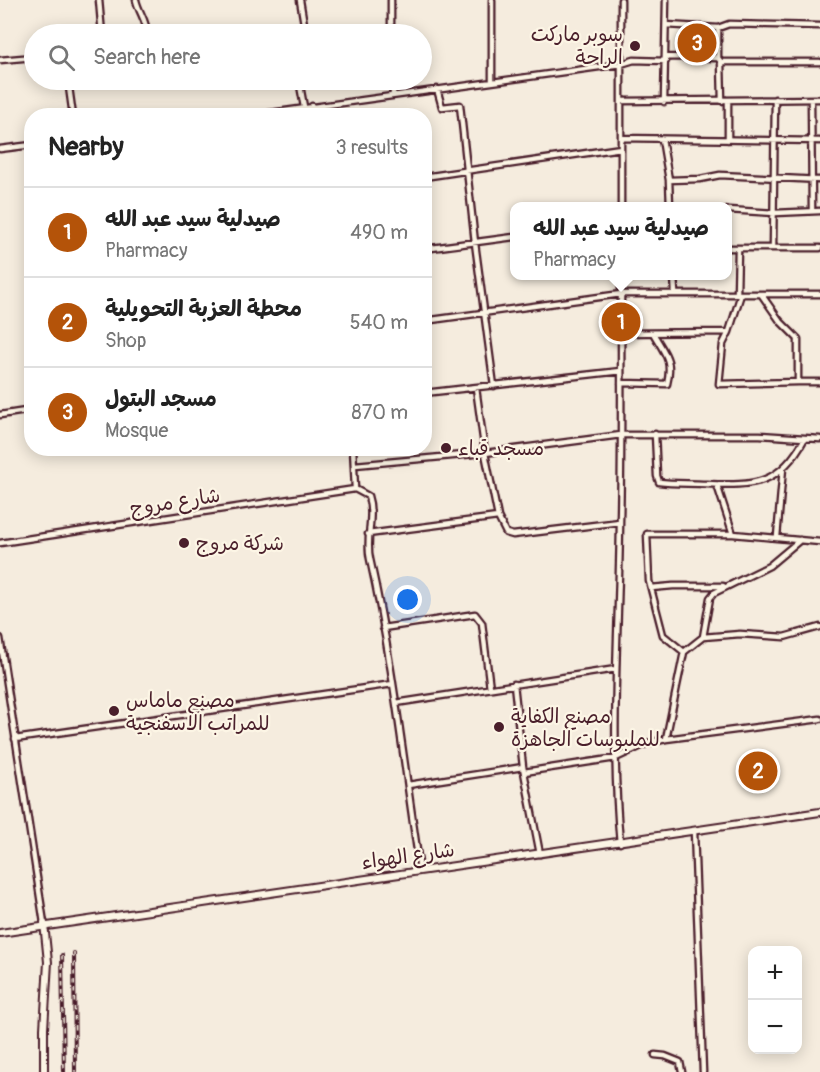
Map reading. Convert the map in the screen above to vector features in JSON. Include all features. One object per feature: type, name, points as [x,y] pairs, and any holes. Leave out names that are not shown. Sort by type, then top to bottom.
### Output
[{"type":"street","points":[[99,0],[101,24]]},
{"type":"street","points":[[136,0],[146,24]]},
{"type":"street","points":[[300,0],[304,24]]},
{"type":"street","points":[[391,0],[392,24]]},
{"type":"street","points":[[492,0],[492,81]]},
{"type":"street","points":[[621,0],[621,202]]},
{"type":"street","points":[[664,102],[666,0]]},
{"type":"street","points":[[666,25],[718,28],[729,24],[820,26]]},
{"type":"street","points":[[718,28],[719,60],[728,140]]},
{"type":"street","points":[[0,60],[24,58]]},
{"type":"street","points":[[432,90],[621,64],[633,60],[820,62]]},
{"type":"street","points":[[437,89],[442,107],[460,105],[494,386]]},
{"type":"street","points":[[69,90],[72,108]]},
{"type":"street","points":[[301,90],[304,107]]},
{"type":"street","points":[[393,90],[393,95]]},
{"type":"street","points":[[298,108],[430,90]]},
{"type":"street","points":[[773,248],[775,99]]},
{"type":"street","points":[[621,101],[725,102],[820,99]]},
{"type":"street","points":[[811,100],[812,211]]},
{"type":"street","points":[[621,138],[820,141]]},
{"type":"street","points":[[662,139],[669,180],[670,202]]},
{"type":"street","points":[[0,149],[24,146]]},
{"type":"street","points":[[432,176],[621,148]]},
{"type":"street","points":[[669,180],[700,179],[720,174],[820,180]]},
{"type":"street","points":[[732,210],[775,213],[820,211]]},
{"type":"street","points":[[432,248],[510,238]]},
{"type":"street","points":[[732,248],[820,248]]},
{"type":"street","points":[[738,248],[739,294],[729,332],[723,344],[719,384],[820,382]]},
{"type":"street","points":[[620,843],[615,795],[620,522],[621,280]]},
{"type":"street","points":[[674,280],[675,293]]},
{"type":"street","points":[[432,320],[621,294],[820,294]]},
{"type":"street","points":[[761,294],[780,321],[798,339],[798,382]]},
{"type":"street","points":[[621,333],[729,332]]},
{"type":"street","points":[[621,383],[667,384],[671,369],[653,333]]},
{"type":"street","points":[[432,392],[621,371]]},
{"type":"street","points":[[477,388],[485,453],[498,517],[506,533],[513,535],[620,522]]},
{"type":"street","points":[[0,415],[24,411]]},
{"type":"street","points":[[655,434],[658,482],[717,484],[753,484],[770,477],[791,461],[805,438]]},
{"type":"street","points":[[355,465],[485,453],[621,435],[760,435],[820,439]]},
{"type":"street","points":[[354,456],[355,489],[368,496],[370,502],[367,545],[376,582],[393,684],[420,870]]},
{"type":"street","points":[[777,537],[783,468]]},
{"type":"street","points":[[717,484],[733,534]]},
{"type":"street","name":"شارع مروج","points":[[0,543],[355,489]]},
{"type":"street","points":[[368,534],[498,517]]},
{"type":"street","points":[[684,652],[663,635],[647,570],[647,534],[733,534],[820,542]]},
{"type":"street","points":[[703,637],[710,598],[719,589],[769,566],[800,540]]},
{"type":"street","points":[[651,588],[726,586]]},
{"type":"street","points":[[383,628],[475,614],[482,623],[490,688]]},
{"type":"street","points":[[666,739],[684,652],[703,637],[740,634],[784,637],[820,627]]},
{"type":"street","points":[[0,638],[48,962],[44,1072]]},
{"type":"street","points":[[396,703],[616,669]]},
{"type":"street","points":[[15,738],[393,684]]},
{"type":"street","points":[[514,684],[524,770],[540,854]]},
{"type":"street","points":[[408,786],[616,758],[648,743],[666,739],[820,719]]},
{"type":"street","name":"شارع الهواء","points":[[0,933],[820,812]]},
{"type":"street","points":[[694,831],[703,1072]]},
{"type":"street","points":[[655,1055],[680,1062],[682,1072]]},
{"type":"railway","points":[[74,953],[75,1072]]},
{"type":"railway","points":[[62,955],[64,1072]]},
{"type":"place","name":"مسجد البتول","points":[[697,43]]},
{"type":"place","name":"سوبر ماركت الراحة","points":[[635,46]]},
{"type":"place","name":"صيدلية سيد عبد الله","points":[[621,322]]},
{"type":"place","name":"مسجد قباء","points":[[446,448]]},
{"type":"place","name":"شركة مروج","points":[[184,543]]},
{"type":"place","name":"مصنع ماماس للمراتب الاسفنجية","points":[[114,711]]},
{"type":"place","name":"مصنع الكفاية للملبوسات الجاهزة","points":[[499,727]]},
{"type":"place","name":"محطة العزبة التحويلية","points":[[758,771]]}]
